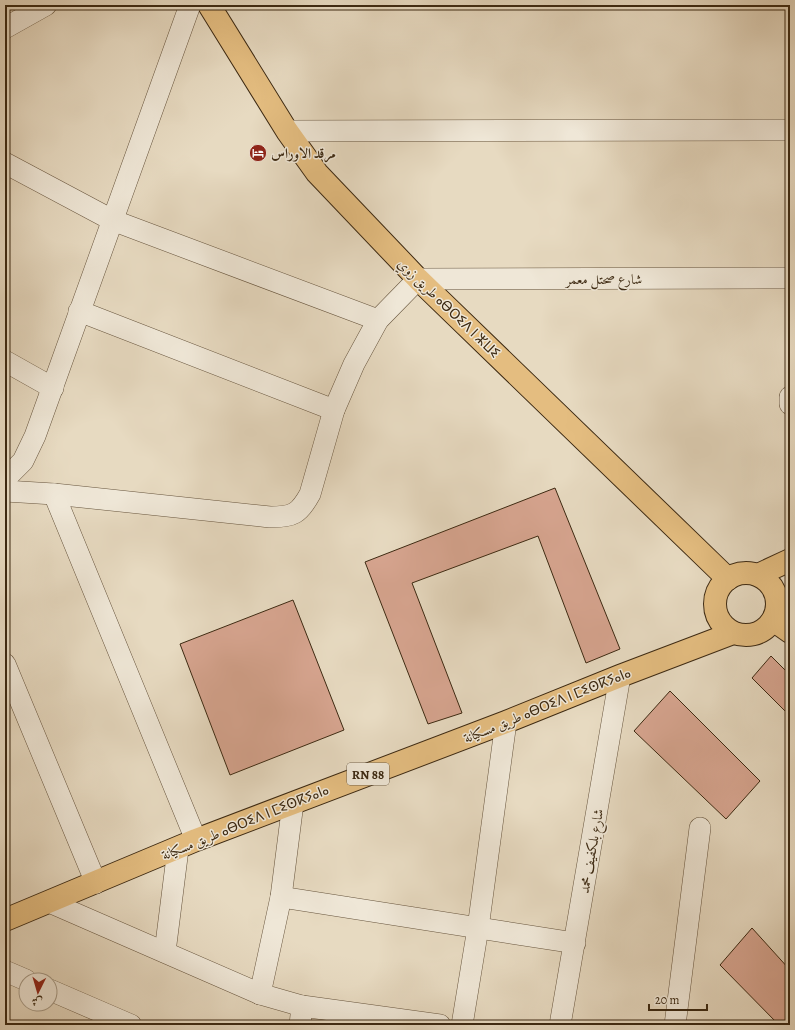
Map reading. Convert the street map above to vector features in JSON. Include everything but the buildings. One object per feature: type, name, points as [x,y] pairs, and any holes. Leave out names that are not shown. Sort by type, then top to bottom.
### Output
[{"type":"main road","name":"طريق زوي ⴰⴱⵔⵉⴷ ⵏ ⵣⵡⵉ","points":[[209,5],[287,131],[317,173],[418,279],[728,579]]},
{"type":"main road","points":[[779,604],[748,573],[737,574],[728,579],[721,586],[715,604],[716,614],[720,622],[733,633],[747,636],[758,633],[767,628],[779,604],[790,560]]},
{"type":"main road","name":"طريق مسكيانة ⴰⴱⵔⵉⴷ ⵏ ⵎⵉⵙⴽⵢⴰⵏⴰ","points":[[5,920],[187,844],[733,633]]},
{"type":"street","points":[[6,24],[46,5]]},
{"type":"street","points":[[5,479],[23,462],[35,436],[190,5]]},
{"type":"street","points":[[287,131],[790,130]]},
{"type":"street","points":[[5,163],[112,220],[378,320]]},
{"type":"street","name":"شارع صحتل معمر","points":[[418,279],[790,278]]},
{"type":"street","points":[[5,491],[54,494],[270,517],[284,517],[296,514],[304,506],[310,494],[334,410],[354,364],[378,320],[418,279]]},
{"type":"street","points":[[79,311],[334,410]]},
{"type":"street","points":[[5,361],[53,388]]},
{"type":"street","points":[[790,397],[790,404]]},
{"type":"street","points":[[54,494],[187,844],[165,952]]},
{"type":"street","points":[[5,664],[96,883]]},
{"type":"street","name":"شارع بلكفيف محمد","points":[[560,1025],[620,676]]},
{"type":"street","points":[[462,1025],[478,928],[506,722]]},
{"type":"street","points":[[260,994],[281,897],[293,803]]},
{"type":"street","points":[[675,1025],[700,828]]},
{"type":"street","points":[[281,897],[575,943]]},
{"type":"street","points":[[48,902],[260,994],[301,1016],[440,1025]]},
{"type":"street","points":[[5,971],[18,977]]},
{"type":"street","points":[[58,994],[130,1025]]},
{"type":"place","name":"مرقد الاوراس","points":[[258,153]]}]
